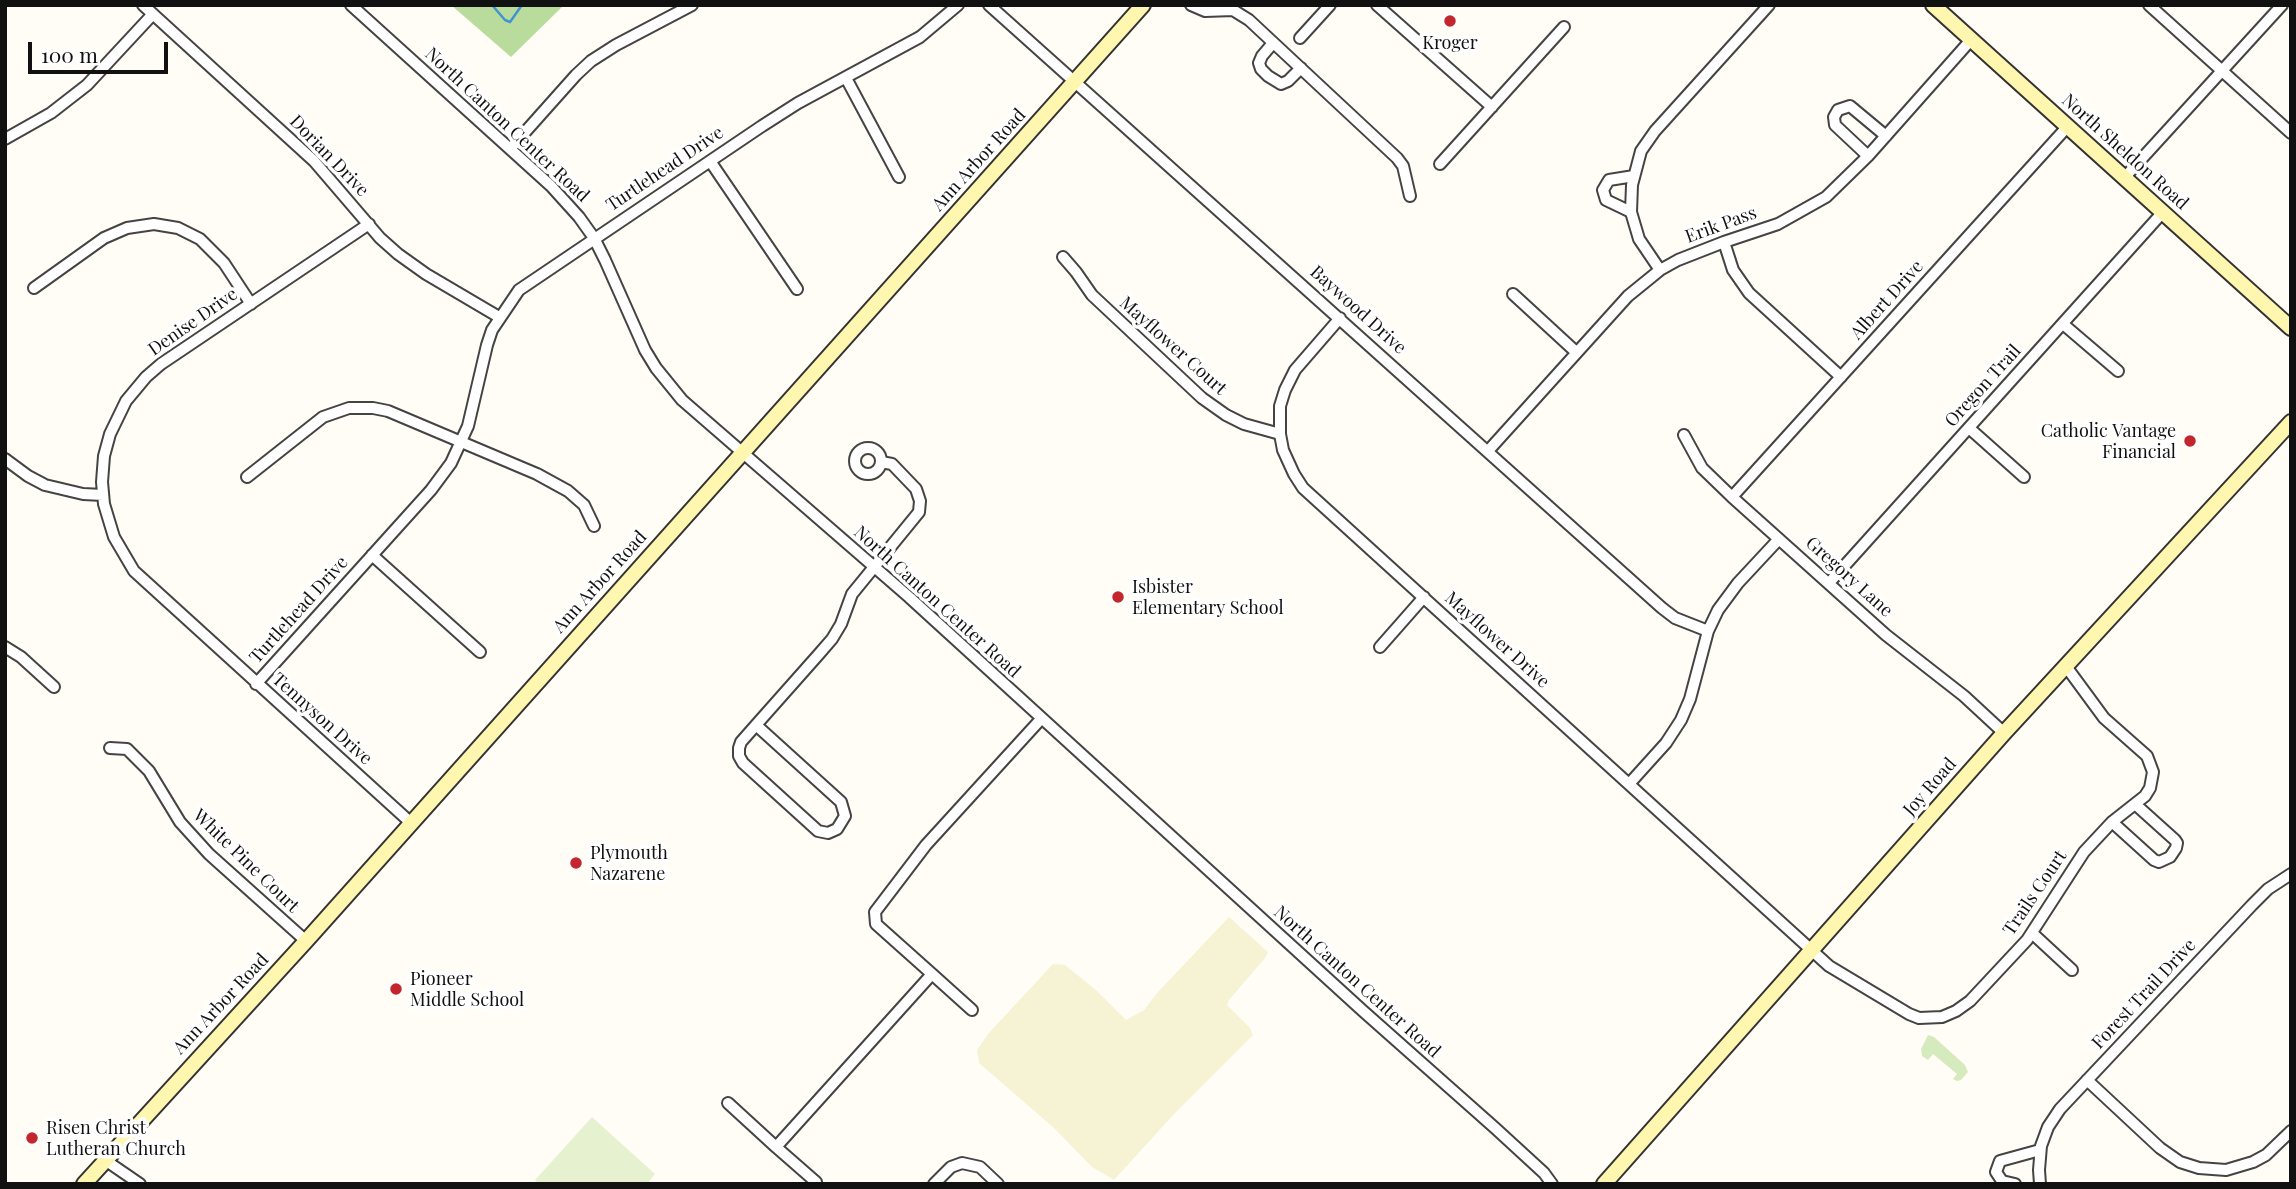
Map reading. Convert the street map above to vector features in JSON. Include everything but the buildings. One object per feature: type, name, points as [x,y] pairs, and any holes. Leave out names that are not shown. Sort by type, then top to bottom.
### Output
[{"type":"main road","name":"Ann Arbor Road","points":[[84,1184],[306,941],[1143,5]]},
{"type":"main road","name":"North Sheldon Road","points":[[1933,5],[2291,328]]},
{"type":"main road","name":"Joy Road","points":[[1604,1184],[2004,733],[2291,422]]},
{"type":"street","name":"Dorian Drive","points":[[144,5],[314,161],[387,244],[410,263],[499,317]]},
{"type":"street","name":"North Canton Center Road","points":[[351,5],[562,197],[594,238],[638,337],[656,368],[682,400],[909,597],[1495,1128],[1552,1184]]},
{"type":"street","points":[[510,149],[591,61],[692,5]]},
{"type":"street","name":"Turtlehead Drive","points":[[256,684],[431,490],[451,463],[462,442],[487,345],[499,317],[526,284],[799,103],[920,37],[958,5]]},
{"type":"street","name":"Baywood Drive","points":[[989,5],[1662,608],[1675,618],[1708,631]]},
{"type":"street","points":[[1191,5],[1205,11],[1239,12],[1403,166],[1410,196]]},
{"type":"street","points":[[1300,38],[1330,5]]},
{"type":"street","points":[[1377,5],[1492,107]]},
{"type":"street","points":[[1660,270],[1639,239],[1631,212],[1630,195],[1641,151],[1655,131],[1769,5]]},
{"type":"street","points":[[2149,5],[2291,133]]},
{"type":"street","points":[[2125,177],[2282,5]]},
{"type":"street","points":[[5,139],[51,113],[87,85],[153,14]]},
{"type":"street","points":[[1440,164],[1564,27]]},
{"type":"street","name":"Erik Pass","points":[[1488,451],[1628,296],[1660,270],[1694,253],[1778,223],[1826,197],[1868,156],[1970,41]]},
{"type":"street","points":[[1273,43],[1259,63],[1268,76],[1281,84],[1301,68]]},
{"type":"street","points":[[846,78],[899,177]]},
{"type":"street","points":[[1868,156],[1835,125],[1834,117],[1838,110],[1850,106],[1886,136]]},
{"type":"street","name":"Albert Drive","points":[[1732,497],[2068,126]]},
{"type":"street","points":[[710,161],[797,289]]},
{"type":"street","points":[[1631,212],[1606,200],[1603,190],[1609,180],[1634,176]]},
{"type":"street","name":"Oregon Trail","points":[[1829,583],[2163,212]]},
{"type":"street","name":"Denise Drive","points":[[103,495],[102,471],[107,445],[119,415],[133,392],[161,364],[369,224]]},
{"type":"street","points":[[34,288],[113,233],[141,225],[166,225],[189,232],[208,245],[224,263],[251,304]]},
{"type":"street","points":[[1724,242],[1733,270],[1749,293],[1841,377]]},
{"type":"street","name":"Mayflower Court","points":[[1063,257],[1092,295],[1202,398],[1244,424],[1280,434]]},
{"type":"street","points":[[1513,294],[1576,352]]},
{"type":"street","name":"Mayflower Drive","points":[[1340,318],[1290,378],[1280,406],[1280,434],[1287,463],[1303,488],[1812,949]]},
{"type":"street","points":[[2063,324],[2118,371]]},
{"type":"street","points":[[247,477],[312,424],[331,413],[349,408],[373,408],[388,411],[537,474],[568,491],[584,505],[594,526]]},
{"type":"street","points":[[1969,428],[2024,477]]},
{"type":"street","name":"Gregory Lane","points":[[1684,435],[1702,468],[1732,497],[1886,635],[1964,696],[2004,733]]},
{"type":"street","points":[[5,459],[45,485],[64,491],[103,495]]},
{"type":"street","points":[[755,725],[841,802],[845,817],[837,829],[828,833],[818,831],[741,760],[739,752],[740,745],[755,725],[832,639],[841,624],[852,594],[915,518],[920,506],[919,496],[906,477],[892,464],[881,462]]},
{"type":"street","name":"Tennyson Drive","points":[[103,495],[114,537],[134,571],[410,822]]},
{"type":"street","points":[[1629,784],[1666,743],[1681,720],[1690,699],[1708,631],[1718,610],[1732,589],[1779,539]]},
{"type":"street","points":[[372,555],[480,652]]},
{"type":"street","points":[[1380,647],[1424,597]]},
{"type":"street","points":[[5,647],[21,657],[54,687]]},
{"type":"street","name":"Trails Court","points":[[1812,949],[1829,966],[1896,1007],[1919,1018],[1930,1018],[1950,1014],[1965,1006],[2032,933],[2084,852],[2150,788],[2153,772],[2150,761],[2142,751],[2105,718],[2066,665]]},
{"type":"street","points":[[972,1010],[876,924],[875,912],[926,845],[1041,719]]},
{"type":"street","name":"White Pine Court","points":[[110,748],[127,749],[135,756],[149,771],[180,822],[209,854],[306,941]]},
{"type":"street","points":[[2112,822],[2154,860],[2159,862],[2170,857],[2176,848],[2175,840],[2135,804]]},
{"type":"street","name":"Forest Trail Drive","points":[[2040,1184],[2040,1150],[2056,1113],[2252,905],[2268,889],[2291,874]]},
{"type":"street","points":[[2032,933],[2072,970]]},
{"type":"street","points":[[776,1147],[932,974]]},
{"type":"street","points":[[2087,1080],[2160,1148],[2180,1162],[2199,1168],[2227,1170],[2253,1163],[2266,1155],[2291,1131]]},
{"type":"street","points":[[728,1103],[816,1182]]},
{"type":"street","points":[[2015,1184],[2002,1181],[1996,1172],[2000,1161],[2040,1150]]},
{"type":"street","points":[[105,1160],[140,1184]]},
{"type":"street","points":[[934,1184],[951,1167],[962,1163],[980,1167],[998,1184]]},
{"type":"shaded area","points":[[1229,917],[1268,952],[1227,1005],[1250,1028],[1253,1035],[1175,1113],[1114,1180],[1092,1167],[1054,1128],[979,1063],[977,1050],[988,1034],[1053,964],[1065,965],[1097,991],[1126,1020],[1144,1010]]},
{"type":"green space","points":[[451,5],[564,5],[511,57]]},
{"type":"green space","points":[[1928,1035],[1934,1037],[1965,1065],[1968,1072],[1961,1080],[1953,1079],[1957,1074],[1933,1054],[1928,1060],[1922,1056],[1921,1049]]},
{"type":"green space","points":[[592,1117],[655,1174],[647,1184],[539,1184],[535,1180]]},
{"type":"waterway","points":[[492,5],[510,22],[522,5]]},
{"type":"place","name":"Kroger","points":[[1450,21]]},
{"type":"place","name":"Catholic Vantage Financial","points":[[2190,441]]},
{"type":"place","name":"Isbister Elementary School","points":[[1118,597]]},
{"type":"place","name":"Plymouth Nazarene","points":[[576,863]]},
{"type":"place","name":"Pioneer Middle School","points":[[396,989]]},
{"type":"place","name":"Risen Christ Lutheran Church","points":[[32,1138]]}]
